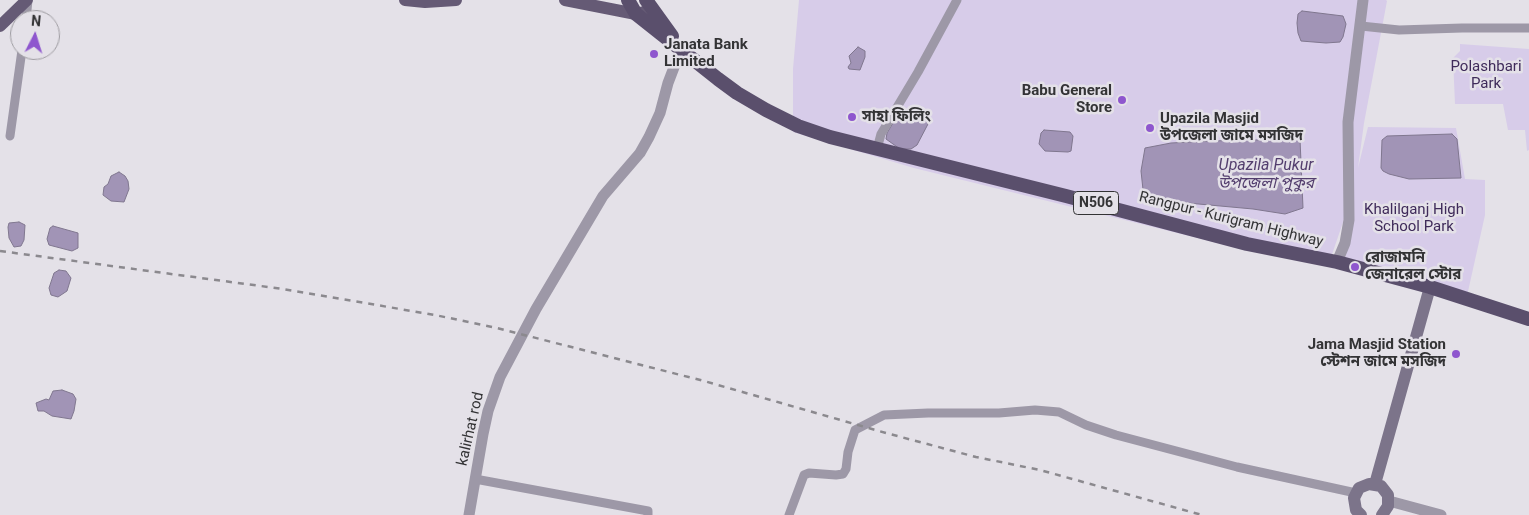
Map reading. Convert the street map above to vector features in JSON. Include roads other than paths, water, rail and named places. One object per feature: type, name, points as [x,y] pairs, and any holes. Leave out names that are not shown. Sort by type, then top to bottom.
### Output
[{"type":"highway","name":"N506","points":[[629,0],[636,14],[681,49]]},
{"type":"highway","name":"N506","points":[[649,5],[681,49]]},
{"type":"highway","name":"Rangpur - Kurigram Highway","points":[[681,49],[737,93],[766,110],[806,129],[830,137],[1248,244],[1337,262],[1430,287],[1529,319]]},
{"type":"main road","points":[[0,26],[28,0]]},
{"type":"main road","points":[[405,0],[425,2],[456,0]]},
{"type":"main road","points":[[565,0],[636,14],[649,5]]},
{"type":"main road","points":[[608,8],[629,0]]},
{"type":"main road","points":[[1375,484],[1430,287]]},
{"type":"main road","points":[[1361,515],[1354,504],[1356,493],[1364,485],[1375,484],[1385,490],[1389,501],[1382,515]]},
{"type":"street","points":[[877,149],[881,134],[918,72],[957,0]]},
{"type":"street","points":[[1337,262],[1350,220],[1348,122],[1363,0]]},
{"type":"street","points":[[1361,26],[1399,30],[1529,28]]},
{"type":"street","name":"kalirhat rod","points":[[470,515],[488,411],[500,377],[512,352],[603,196],[640,153],[649,137],[660,113],[668,83],[681,49]]},
{"type":"street","points":[[10,136],[21,60]]},
{"type":"street","points":[[789,515],[804,475],[809,473],[843,474],[855,430],[884,415],[928,413],[999,413],[1035,410],[1059,412],[1086,425],[1116,435],[1237,467],[1356,493]]},
{"type":"street","points":[[475,479],[648,511],[648,515]]},
{"type":"street","points":[[1389,501],[1440,515]]},
{"type":"water","points":[[1302,11],[1343,16],[1346,24],[1340,42],[1301,41],[1297,23],[1298,14]]},
{"type":"water","points":[[858,47],[865,51],[865,57],[860,70],[849,69],[848,67],[851,63],[849,56]]},
{"type":"water","points":[[903,111],[912,112],[926,120],[928,124],[917,145],[911,149],[900,149],[886,139],[887,133],[899,113]]},
{"type":"water","points":[[1044,130],[1070,132],[1073,136],[1071,151],[1045,151],[1039,144],[1041,133]]},
{"type":"water","points":[[1452,134],[1457,139],[1461,178],[1409,179],[1389,174],[1381,168],[1382,140],[1387,136]]},
{"type":"water","name":"Upazila Pukur উপজেলা পুকুর","points":[[1300,139],[1303,208],[1285,214],[1253,209],[1144,199],[1141,171],[1145,148],[1171,143]]},
{"type":"water","points":[[119,172],[128,181],[129,189],[124,202],[111,201],[103,195],[104,187],[108,184],[111,176]]},
{"type":"water","points":[[19,222],[25,225],[24,240],[21,246],[14,247],[9,238],[8,227],[9,223]]},
{"type":"water","points":[[53,226],[78,233],[78,248],[72,251],[49,245],[47,239],[50,228]]},
{"type":"water","points":[[59,270],[66,271],[71,278],[67,291],[58,297],[51,295],[49,288],[54,273]]},
{"type":"water","points":[[62,390],[73,394],[76,399],[71,419],[52,416],[44,411],[38,411],[36,403],[46,399],[49,400],[53,391]]},
{"type":"railway","points":[[0,251],[283,289],[435,315],[497,328],[704,381],[976,457],[1040,470],[1202,515]]},
{"type":"place","name":"Janata Bank Limited","points":[[654,54]]},
{"type":"place","name":"Babu General Store","points":[[1122,100]]},
{"type":"place","name":"সাহা ফিলিং","points":[[852,117]]},
{"type":"place","name":"Upazila Masjid উপজেলা জামে মসজিদ","points":[[1150,128]]},
{"type":"place","name":"রোজামনি জেনারেল স্টোর","points":[[1355,267]]},
{"type":"place","name":"Jama Masjid Station স্টেশন জামে মসজিদ","points":[[1456,354]]},
{"type":"park label","name":"Polashbari Park","points":[[1486,76]]},
{"type":"park label","name":"Khalilganj High School Park","points":[[1414,218]]}]
